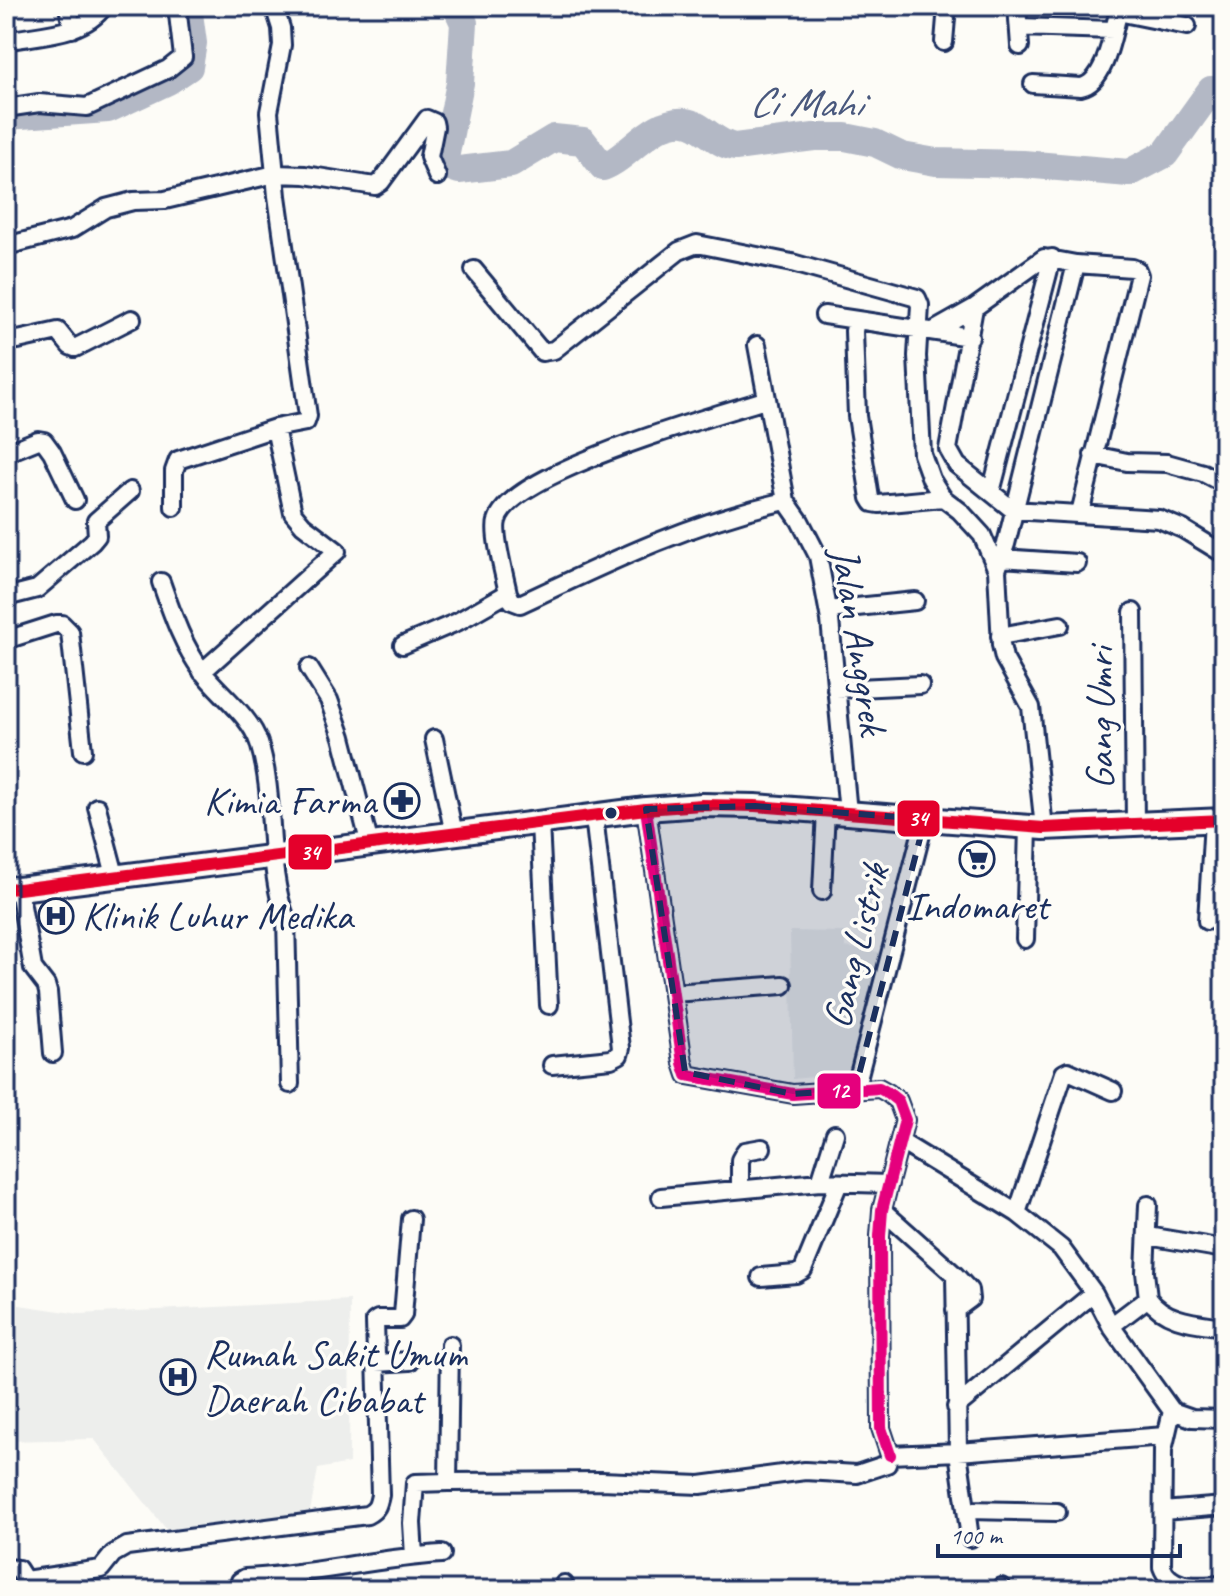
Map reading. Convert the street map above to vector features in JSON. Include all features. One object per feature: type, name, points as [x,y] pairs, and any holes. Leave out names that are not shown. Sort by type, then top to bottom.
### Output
[{"type":"main road","points":[[12,889],[646,809],[702,805],[755,806],[1036,827],[1219,820]]},
{"type":"street","points":[[68,6],[72,29]]},
{"type":"street","points":[[6,41],[72,29],[94,18],[104,6]]},
{"type":"street","points":[[6,108],[39,103],[87,107],[168,69],[183,57],[177,6]]},
{"type":"street","points":[[174,507],[174,471],[178,460],[275,428],[301,424],[306,422],[308,416],[269,112],[282,45],[281,28],[274,6]]},
{"type":"street","points":[[944,42],[947,6]]},
{"type":"street","points":[[1017,6],[1020,46]]},
{"type":"street","points":[[1033,84],[1089,85],[1096,80],[1107,56],[1119,9],[1187,26]]},
{"type":"street","points":[[1019,27],[1113,30]]},
{"type":"street","points":[[6,246],[72,229],[106,208],[133,201],[165,200],[275,174],[305,175],[375,186],[427,119],[434,122],[435,127],[429,157],[437,176]]},
{"type":"street","points":[[474,270],[542,352],[554,350],[679,251],[697,244],[792,263],[915,297],[927,330],[917,356],[922,454],[931,479],[943,498],[982,535],[999,564]]},
{"type":"street","points":[[991,492],[1052,258]]},
{"type":"street","points":[[927,330],[974,308],[1033,263],[1052,258],[1076,264],[1132,268],[1139,275],[1080,513]]},
{"type":"street","points":[[1025,939],[1036,827],[1031,707],[1004,658],[1000,636],[999,564],[1076,264]]},
{"type":"street","points":[[974,308],[948,449],[957,465],[1013,510],[1159,519],[1183,529],[1224,554]]},
{"type":"street","points":[[824,315],[970,337]]},
{"type":"street","points":[[6,337],[18,340],[58,331],[75,348],[132,319]]},
{"type":"street","points":[[856,321],[857,416],[870,498],[873,503],[879,504],[943,498]]},
{"type":"street","name":"Jalan Anggrek","points":[[757,345],[786,501],[818,556],[828,610],[836,689],[837,812],[822,891]]},
{"type":"street","points":[[765,400],[656,432],[552,474],[502,509],[496,526],[508,593],[512,601],[520,604],[628,553],[693,527],[740,511],[786,501]]},
{"type":"street","points":[[202,672],[337,551],[303,525],[293,513],[275,428]]},
{"type":"street","points":[[6,453],[38,440],[44,441],[75,500]]},
{"type":"street","points":[[1093,455],[1127,462],[1167,463],[1203,473],[1224,484]]},
{"type":"street","points":[[6,597],[37,589],[55,576],[97,536],[96,521],[130,491]]},
{"type":"street","points":[[999,564],[1077,563]]},
{"type":"street","points":[[161,582],[183,641],[202,672],[250,726],[258,741],[270,799],[279,900],[286,919],[290,1084]]},
{"type":"street","points":[[403,645],[457,622],[508,593]]},
{"type":"street","points":[[828,610],[915,601]]},
{"type":"street","name":"Gang Umri","points":[[1133,612],[1135,824]]},
{"type":"street","points":[[6,640],[56,624],[62,624],[70,632],[83,751]]},
{"type":"street","points":[[1000,636],[1060,625]]},
{"type":"street","points":[[309,668],[329,700],[342,737],[370,845]]},
{"type":"street","points":[[836,689],[920,685]]},
{"type":"street","points":[[434,739],[454,834]]},
{"type":"street","points":[[97,807],[115,875]]},
{"type":"street","points":[[414,1556],[412,1523],[415,1483],[601,1481],[700,1485],[805,1471],[857,1474],[887,1464],[890,1455],[881,1428],[882,1210],[905,1120],[898,1101],[879,1088],[793,1094],[687,1075],[646,809]]},
{"type":"street","points":[[552,1065],[611,1059],[619,1055],[621,1048],[594,816]]},
{"type":"street","name":"Gang Listrik","points":[[855,1090],[925,819]]},
{"type":"street","points":[[1207,921],[1219,820]]},
{"type":"street","points":[[540,823],[549,1005]]},
{"type":"street","points":[[12,889],[33,968],[48,992],[53,1053]]},
{"type":"street","points":[[673,993],[783,985]]},
{"type":"street","points":[[1017,1213],[1064,1073],[1068,1071],[1113,1091]]},
{"type":"street","points":[[820,1182],[835,1134]]},
{"type":"street","points":[[901,1142],[1017,1213],[1061,1248],[1094,1293],[1111,1326],[1172,1411],[1192,1418],[1224,1419]]},
{"type":"street","points":[[740,1189],[741,1156],[745,1151],[762,1148]]},
{"type":"street","points":[[661,1197],[820,1182],[889,1184]]},
{"type":"street","points":[[761,1277],[796,1274],[803,1270],[839,1183]]},
{"type":"street","points":[[1148,1205],[1145,1272],[1148,1298],[1156,1310],[1172,1317],[1224,1327]]},
{"type":"street","points":[[882,1210],[969,1290],[970,1299],[955,1310],[958,1452],[970,1538]]},
{"type":"street","points":[[6,1568],[18,1569],[26,1585],[101,1569],[113,1554],[127,1546],[367,1515],[374,1511],[380,1495],[376,1319],[400,1319],[403,1315],[411,1219]]},
{"type":"street","points":[[1148,1236],[1224,1249]]},
{"type":"street","points":[[956,1407],[1094,1293]]},
{"type":"street","points":[[1111,1326],[1148,1298]]},
{"type":"street","points":[[448,1482],[450,1345]]},
{"type":"street","points":[[376,1363],[410,1361]]},
{"type":"street","points":[[1172,1411],[1165,1436],[1162,1567],[1165,1574],[1182,1585],[1224,1585]]},
{"type":"street","points":[[890,1455],[1165,1436]]},
{"type":"street","points":[[1163,1511],[1224,1506]]},
{"type":"street","points":[[968,1510],[1057,1512]]},
{"type":"street","points":[[239,1590],[240,1581],[245,1578],[442,1554]]},
{"type":"highlighted area","points":[[755,806],[925,819],[855,1090],[793,1094],[685,1072],[646,809]]},
{"type":"shaded area","points":[[790,931],[845,932],[845,947],[886,953],[854,1073],[793,1079]]},
{"type":"shaded area","name":"Rumah Sakit Umum Daerah Cibabat","points":[[350,1300],[349,1463],[318,1469],[309,1517],[167,1530],[94,1439],[6,1441],[6,1303],[80,1314]]},
{"type":"waterway","name":"Ci Mahi","points":[[6,116],[108,109],[168,81],[189,67],[193,43],[188,6]]},
{"type":"waterway","name":"Ci Mahi","points":[[456,6],[464,23],[460,83],[445,158],[450,167],[459,170],[511,164],[554,138],[583,141],[603,167],[662,126],[685,122],[735,147],[814,137],[845,137],[875,143],[902,156],[936,162],[1023,164],[1129,173],[1165,154],[1211,90],[1224,91]]},
{"type":"transit line","name":"34","points":[[6,888],[19,889],[646,809],[702,805],[755,806],[1044,828],[1224,820]]},
{"type":"transit line","name":"12","points":[[646,809],[687,1075],[793,1094],[879,1088],[898,1101],[905,1120],[882,1210],[880,1236],[881,1428],[890,1455]]},
{"type":"place","name":"Kimia Farma","points":[[402,801]]},
{"type":"place","name":"Indomaret","points":[[977,859]]},
{"type":"place","name":"Klinik Luhur Medika","points":[[56,916]]},
{"type":"place","name":"Rumah Sakit Umum Daerah Cibabat","points":[[178,1377]]}]
